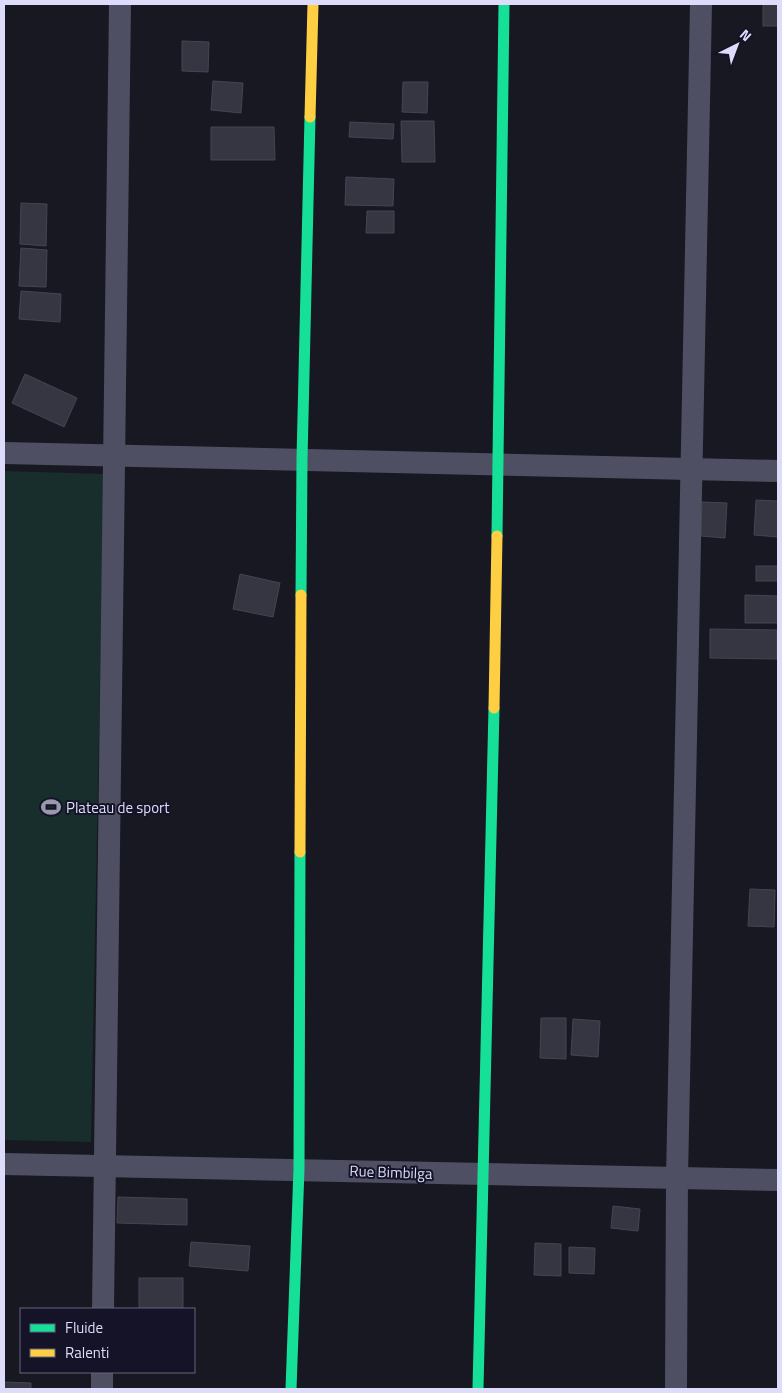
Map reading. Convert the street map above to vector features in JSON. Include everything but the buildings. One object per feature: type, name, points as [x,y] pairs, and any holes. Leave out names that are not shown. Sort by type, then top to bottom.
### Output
[{"type":"street","points":[[103,1308],[120,4]]},
{"type":"street","points":[[291,1389],[299,1169],[302,460],[313,4]]},
{"type":"street","points":[[478,1389],[481,1174],[499,466],[504,4]]},
{"type":"street","points":[[676,1389],[677,1178],[701,4]]},
{"type":"street","points":[[4,454],[778,471]]},
{"type":"street","name":"Rue Bimbilga","points":[[4,1164],[778,1180]]},
{"type":"street","points":[[102,1373],[102,1389]]},
{"type":"green space","name":"Plateau de sport","points":[[4,471],[104,474],[91,1142],[4,1140]]},
{"type":"traffic: fast","points":[[497,536],[504,4]]},
{"type":"traffic: fast","points":[[301,595],[302,460],[310,117]]},
{"type":"traffic: fast","points":[[478,1389],[494,708]]},
{"type":"traffic: fast","points":[[291,1389],[299,1169],[300,852]]},
{"type":"traffic: slow","points":[[310,117],[313,4]]},
{"type":"traffic: slow","points":[[494,708],[497,536]]},
{"type":"traffic: slow","points":[[300,852],[301,595]]},
{"type":"place","name":"Plateau de sport","points":[[51,807]]}]
